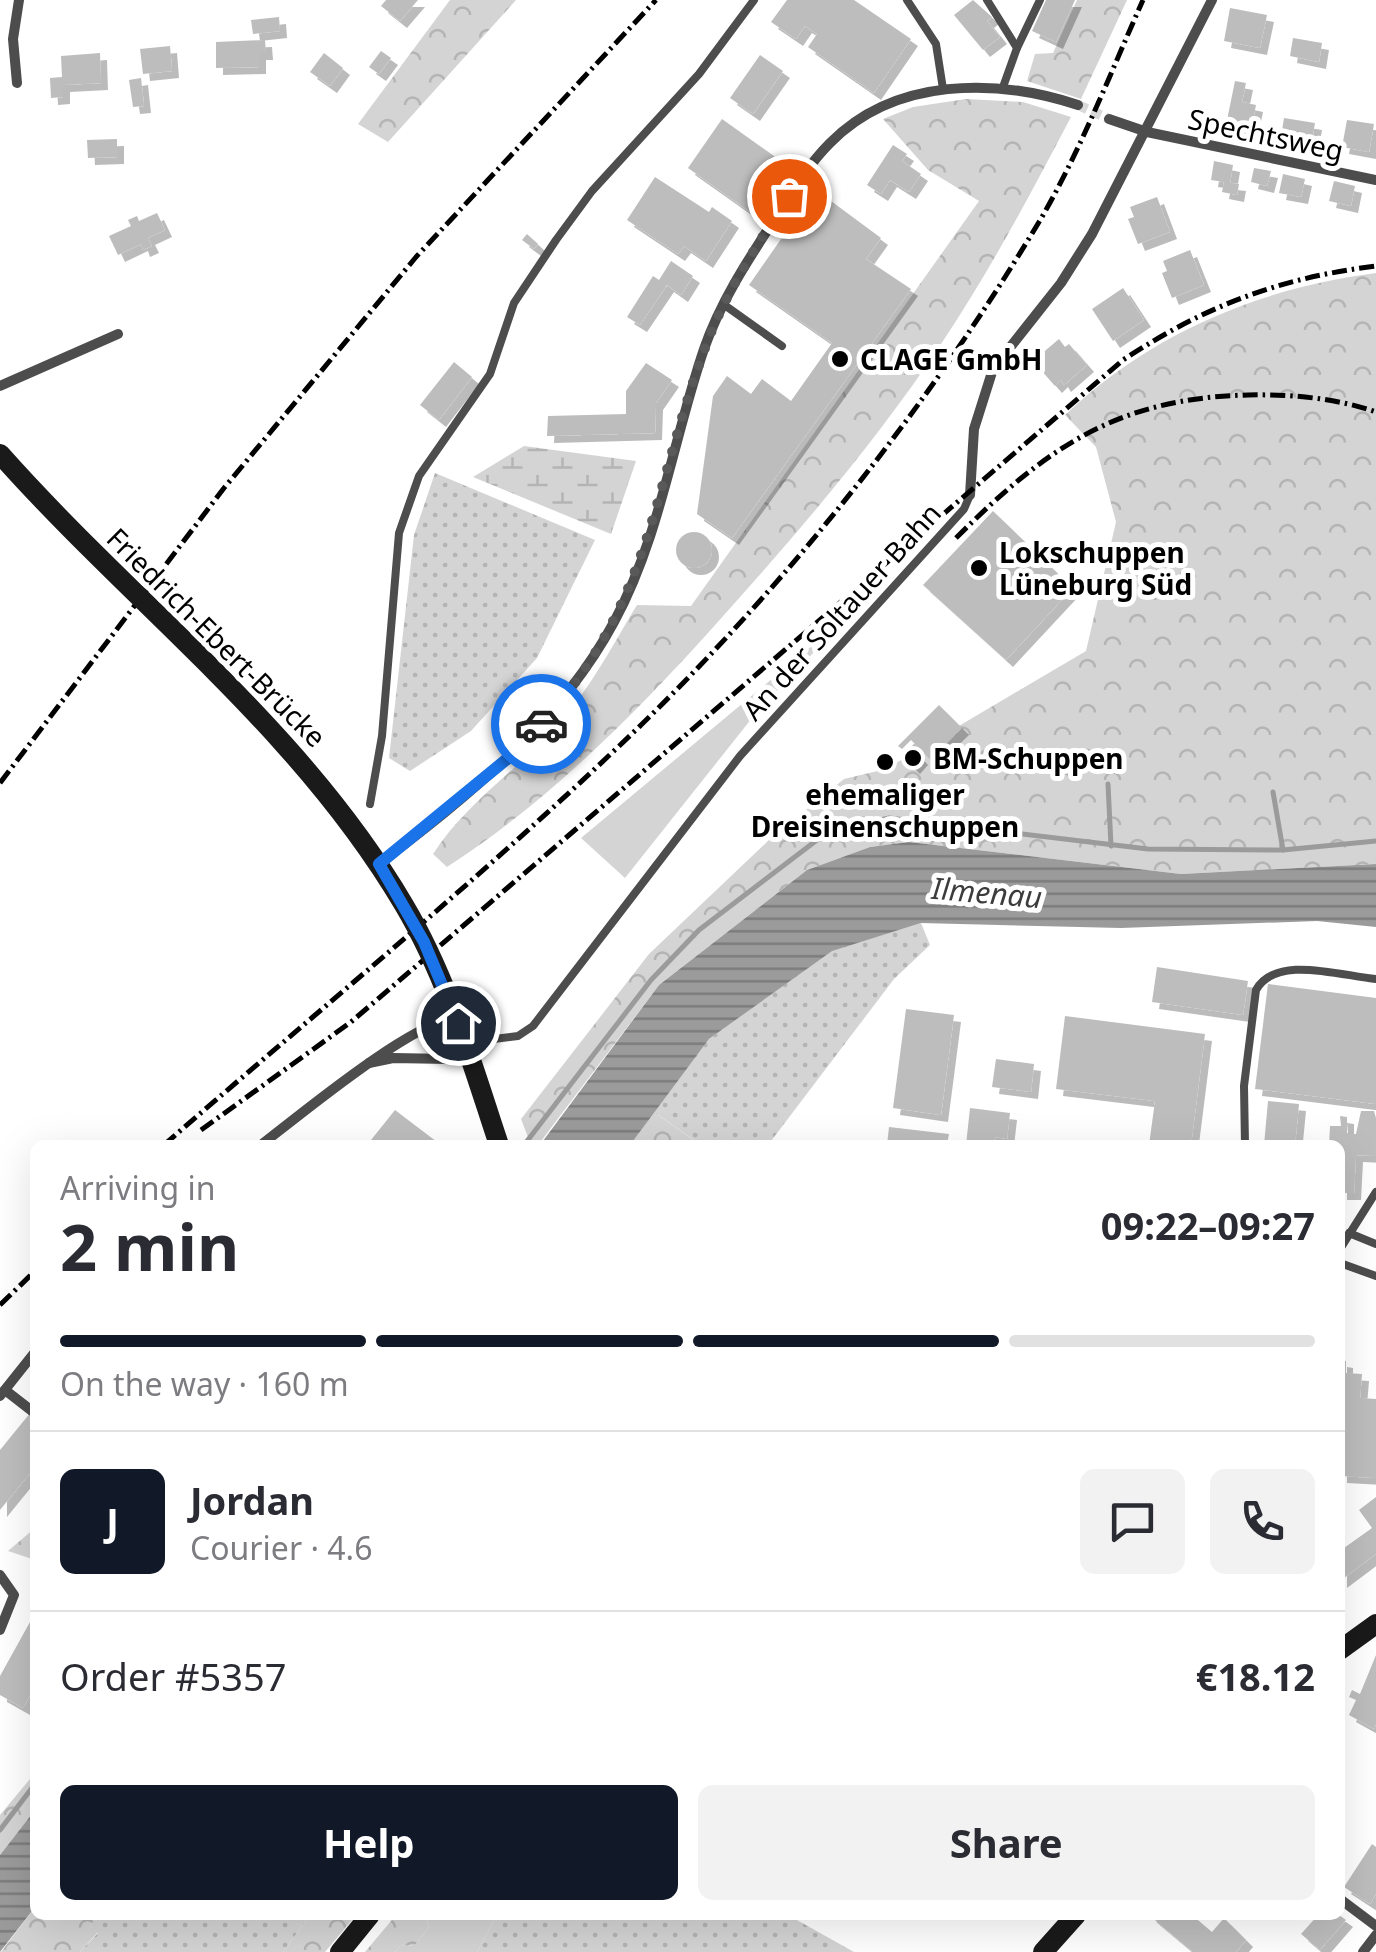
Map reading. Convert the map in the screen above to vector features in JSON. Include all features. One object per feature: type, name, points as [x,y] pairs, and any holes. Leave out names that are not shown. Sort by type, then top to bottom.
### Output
[{"type":"main road","name":"Friedrich-Ebert-Brücke","points":[[0,454],[272,727],[327,791],[379,864],[438,974],[497,1140]]},
{"type":"main road","points":[[1345,1641],[1376,1624]]},
{"type":"main road","points":[[340,1952],[366,1920]]},
{"type":"main road","points":[[1043,1952],[1072,1920]]},
{"type":"street","points":[[17,83],[13,39],[20,0]]},
{"type":"street","name":"An der Soltauer Bahn","points":[[970,495],[974,428],[993,369],[1061,283],[1147,132],[1212,0]]},
{"type":"street","points":[[379,864],[518,750],[559,705],[616,620],[652,532],[694,378],[724,304],[799,182],[830,142],[884,107],[943,88],[1003,87],[1078,105]]},
{"type":"street","name":"Spechtsweg","points":[[1109,119],[1147,132],[1376,180]]},
{"type":"street","points":[[0,386],[118,334]]},
{"type":"street","points":[[268,1140],[368,1063],[446,1018],[458,1022],[467,1042]]},
{"type":"street","name":"An der Soltauer Bahn","points":[[368,1063],[393,1058],[449,1059],[467,1042]]},
{"type":"street","points":[[30,1358],[2,1392],[30,1410]]},
{"type":"street","points":[[0,1575],[14,1595],[0,1630]]},
{"type":"street","points":[[1345,1903],[1376,1926]]},
{"type":"street","points":[[1363,1952],[1376,1936]]},
{"type":"lane","points":[[370,804],[382,736],[399,533],[419,476],[490,374],[514,303],[556,240],[592,191],[699,74],[754,0]]},
{"type":"lane","points":[[907,0],[936,44],[943,88]]},
{"type":"lane","points":[[987,0],[1017,48]]},
{"type":"lane","points":[[1003,87],[1040,0]]},
{"type":"lane","points":[[724,304],[782,346]]},
{"type":"lane","name":"An der Soltauer Bahn","points":[[467,1042],[518,1036],[533,1026],[740,756],[964,508],[970,495]]},
{"type":"lane","points":[[1245,1140],[1244,1086],[1256,990],[1262,978],[1284,970],[1376,979]]},
{"type":"lane","points":[[1345,1242],[1376,1192]]},
{"type":"lane","points":[[1366,1209],[1376,1212]]},
{"type":"lane","points":[[1350,1233],[1376,1244]]},
{"type":"lane","points":[[1345,1265],[1376,1276]]},
{"type":"green space","points":[[450,0],[516,0],[388,142],[358,124]]},
{"type":"green space","points":[[1077,0],[1127,0],[1081,99],[1027,81],[1035,54],[1053,53]]},
{"type":"green space","points":[[966,99],[1023,102],[1071,117],[994,259],[943,341],[835,487],[685,658],[556,785],[447,867],[433,854],[445,837],[473,805],[564,719],[637,605],[691,606],[979,201],[928,170],[883,119],[913,107]]},
{"type":"green space","points":[[1376,273],[1376,864],[1181,874],[909,842],[870,847],[807,870],[659,985],[542,1140],[529,1140],[521,1119],[649,954],[769,840],[844,779],[886,769],[1086,651],[1116,522],[1096,447],[1065,415],[1098,386],[1171,338],[1249,303],[1333,280]]},
{"type":"green space","points":[[524,446],[636,461],[611,534],[473,477]]},
{"type":"green space","points":[[435,473],[595,540],[537,658],[471,731],[410,771],[389,758],[414,535]]},
{"type":"green space","points":[[850,614],[756,713],[625,878],[581,838]]},
{"type":"green space","points":[[921,923],[930,945],[894,979],[772,1140],[694,1140],[654,1112],[709,1039],[832,950]]},
{"type":"green space","points":[[654,1112],[694,1140],[634,1140]]},
{"type":"green space","points":[[30,1532],[30,1558],[8,1551]]},
{"type":"green space","points":[[30,1779],[30,1816],[0,1855],[0,1815]]},
{"type":"green space","points":[[30,1914],[30,1920],[95,1920],[90,1926],[98,1932],[80,1952],[1,1952]]},
{"type":"green space","points":[[95,1920],[306,1920],[283,1952],[80,1952],[98,1933],[90,1926]]},
{"type":"green space","points":[[306,1920],[352,1920],[325,1952],[283,1952]]},
{"type":"green space","points":[[392,1920],[427,1920],[429,1927],[415,1945],[400,1946],[395,1952],[365,1952]]},
{"type":"green space","points":[[427,1920],[494,1920],[477,1952],[395,1952],[400,1946],[415,1945],[429,1927]]},
{"type":"green space","points":[[494,1920],[797,1920],[854,1952],[477,1952]]},
{"type":"water","name":"Ilmenau","points":[[909,842],[1181,874],[1376,864],[1376,927],[1317,921],[1121,928],[921,923],[832,951],[709,1039],[634,1140],[544,1140],[659,985],[807,870],[870,847]]},
{"type":"water","points":[[30,1816],[30,1913],[0,1952],[0,1855]]},
{"type":"building","points":[[386,0],[418,0],[400,21],[381,6]]},
{"type":"building","points":[[787,0],[854,0],[911,39],[874,93],[808,47],[817,34],[805,26],[796,39],[771,22]]},
{"type":"building","points":[[973,0],[992,17],[987,21],[1000,37],[983,50],[954,15]]},
{"type":"building","points":[[1046,0],[1075,0],[1056,42],[1032,31]]},
{"type":"building","points":[[1230,8],[1267,15],[1260,48],[1224,41]]},
{"type":"building","points":[[279,17],[280,31],[253,34],[251,20]]},
{"type":"building","points":[[1293,38],[1322,43],[1319,62],[1290,56]]},
{"type":"building","points":[[265,40],[266,53],[259,53],[259,67],[216,68],[216,42]]},
{"type":"building","points":[[170,46],[172,71],[143,74],[140,49]]},
{"type":"building","points":[[381,51],[391,58],[379,74],[369,67]]},
{"type":"building","points":[[100,53],[101,83],[63,85],[63,97],[51,98],[50,78],[62,77],[61,56]]},
{"type":"building","points":[[324,53],[343,68],[330,86],[310,72]]},
{"type":"building","points":[[760,55],[783,71],[753,114],[730,98]]},
{"type":"building","points":[[141,78],[144,106],[133,107],[129,80]]},
{"type":"building","points":[[1235,81],[1246,83],[1242,102],[1256,105],[1251,130],[1226,125]]},
{"type":"building","points":[[1284,118],[1315,123],[1312,140],[1281,137]]},
{"type":"building","points":[[722,119],[788,166],[753,214],[688,168]]},
{"type":"building","points":[[1347,120],[1374,124],[1369,152],[1342,147]]},
{"type":"building","points":[[117,139],[117,157],[88,158],[87,140]]},
{"type":"building","points":[[893,145],[907,154],[902,161],[921,174],[909,192],[890,180],[881,194],[867,185]]},
{"type":"building","points":[[1214,161],[1233,165],[1230,183],[1239,184],[1237,195],[1222,192],[1224,182],[1211,180]]},
{"type":"building","points":[[1254,168],[1271,171],[1267,186],[1251,182]]},
{"type":"building","points":[[1283,174],[1305,179],[1301,197],[1279,193]]},
{"type":"building","points":[[655,177],[709,212],[712,207],[732,221],[706,261],[684,246],[678,254],[627,220]]},
{"type":"building","points":[[1334,181],[1355,186],[1351,206],[1329,201]]},
{"type":"building","points":[[1157,197],[1170,232],[1138,244],[1128,219],[1134,217],[1130,207]]},
{"type":"building","name":"CLAGE GmbH","points":[[831,201],[881,238],[866,259],[911,289],[732,538],[697,514],[713,396],[727,376],[751,394],[762,379],[791,401],[832,343],[749,285],[795,219],[810,230]]},
{"type":"building","points":[[157,213],[165,230],[148,238],[152,246],[143,250],[141,244],[118,255],[109,236],[131,226],[128,220],[137,216],[139,221]]},
{"type":"building","points":[[527,234],[538,244],[534,249],[522,240]]},
{"type":"building","points":[[1190,250],[1204,285],[1172,298],[1162,273],[1167,271],[1163,261]]},
{"type":"building","points":[[671,261],[693,276],[681,295],[667,285],[640,325],[627,317],[653,276],[659,280]]},
{"type":"building","points":[[1123,288],[1144,320],[1113,341],[1092,309]]},
{"type":"building","points":[[1059,339],[1065,347],[1069,344],[1087,365],[1064,385],[1061,380],[1055,386],[1033,361]]},
{"type":"building","points":[[454,362],[472,377],[439,420],[420,405]]},
{"type":"building","points":[[646,363],[672,380],[656,403],[655,433],[547,436],[548,416],[626,414],[626,391]]},
{"type":"building","points":[[993,511],[1073,588],[1006,660],[923,585]]},
{"type":"building","points":[[694,532],[707,537],[712,550],[707,563],[694,568],[681,563],[676,550],[681,537]]},
{"type":"building","points":[[939,705],[962,728],[930,759],[911,740],[902,749],[898,746]]},
{"type":"building","name":"BM-Schuppen","points":[[913,749],[921,758],[913,767],[904,758]]},
{"type":"building","points":[[1157,967],[1248,981],[1243,1015],[1152,1002]]},
{"type":"building","points":[[1268,984],[1376,998],[1376,1104],[1255,1089]]},
{"type":"building","points":[[906,1009],[954,1015],[941,1115],[893,1108]]},
{"type":"building","points":[[1065,1016],[1205,1034],[1192,1140],[1150,1140],[1155,1101],[1056,1089]]},
{"type":"building","points":[[996,1059],[1034,1064],[1031,1092],[992,1087]]},
{"type":"building","points":[[1268,1101],[1299,1104],[1295,1140],[1264,1140]]},
{"type":"building","points":[[970,1108],[1010,1113],[1007,1139],[967,1140]]},
{"type":"building","points":[[395,1110],[434,1140],[371,1140]]},
{"type":"building","points":[[1361,1111],[1374,1111],[1376,1156],[1356,1155],[1354,1193],[1345,1193],[1345,1140],[1329,1140],[1330,1126],[1341,1126],[1340,1116],[1347,1117],[1347,1134],[1356,1134]]},
{"type":"building","points":[[889,1127],[949,1134],[948,1140],[888,1140]]},
{"type":"building","points":[[1345,1361],[1346,1373],[1362,1374],[1360,1398],[1376,1399],[1376,1478],[1345,1476]]},
{"type":"building","points":[[30,1413],[30,1473],[0,1510],[0,1450]]},
{"type":"building","points":[[1376,1497],[1376,1554],[1345,1577],[1345,1547],[1372,1528],[1359,1510]]},
{"type":"building","points":[[30,1622],[30,1695],[23,1708],[0,1695],[0,1676]]},
{"type":"building","points":[[1376,1655],[1374,1729],[1349,1715],[1356,1700],[1349,1697],[1352,1690],[1360,1694]]},
{"type":"building","points":[[1372,1844],[1376,1847],[1376,1894],[1370,1904],[1345,1885]]},
{"type":"building","points":[[1155,1920],[1198,1920],[1212,1932],[1226,1920],[1246,1940],[1236,1952],[1193,1952]]},
{"type":"building","points":[[1314,1920],[1346,1920],[1320,1950],[1301,1934]]},
{"type":"waterway","points":[[1108,784],[1111,846]]},
{"type":"waterway","points":[[1273,792],[1283,850]]},
{"type":"waterway","points":[[528,1140],[651,980],[699,930],[817,840],[838,830],[889,818],[1148,849],[1283,850],[1376,841]]},
{"type":"waterway","points":[[0,1830],[30,1791]]},
{"type":"tunnel","points":[[1078,105],[1109,119]]},
{"type":"railway","points":[[0,783],[224,488],[416,257],[656,0]]},
{"type":"railway","points":[[170,1140],[583,780],[697,668],[805,549],[952,357],[1039,222],[1081,141],[1143,0]]},
{"type":"railway","points":[[201,1130],[351,1022],[1123,360],[1183,324],[1244,297],[1307,278],[1376,266]]},
{"type":"railway","points":[[956,538],[1053,454],[1122,418],[1160,406],[1202,398],[1280,395],[1329,400],[1376,412]]},
{"type":"railway","points":[[0,1305],[30,1276]]},
{"type":"way so far","points":[[541,724],[589,666],[616,620],[652,532],[694,378],[714,323],[732,286],[789,196]]},
{"type":"place","name":"CLAGE GmbH","points":[[840,359]]},
{"type":"place","name":"Lokschuppen Lüneburg Süd","points":[[979,568]]},
{"type":"place","name":"BM-Schuppen","points":[[913,758]]},
{"type":"place","name":"ehemaliger Dreisinenschuppen","points":[[885,762]]},
{"type":"route","points":[[458,1023],[424,942],[379,864],[518,750],[541,724]]}]
